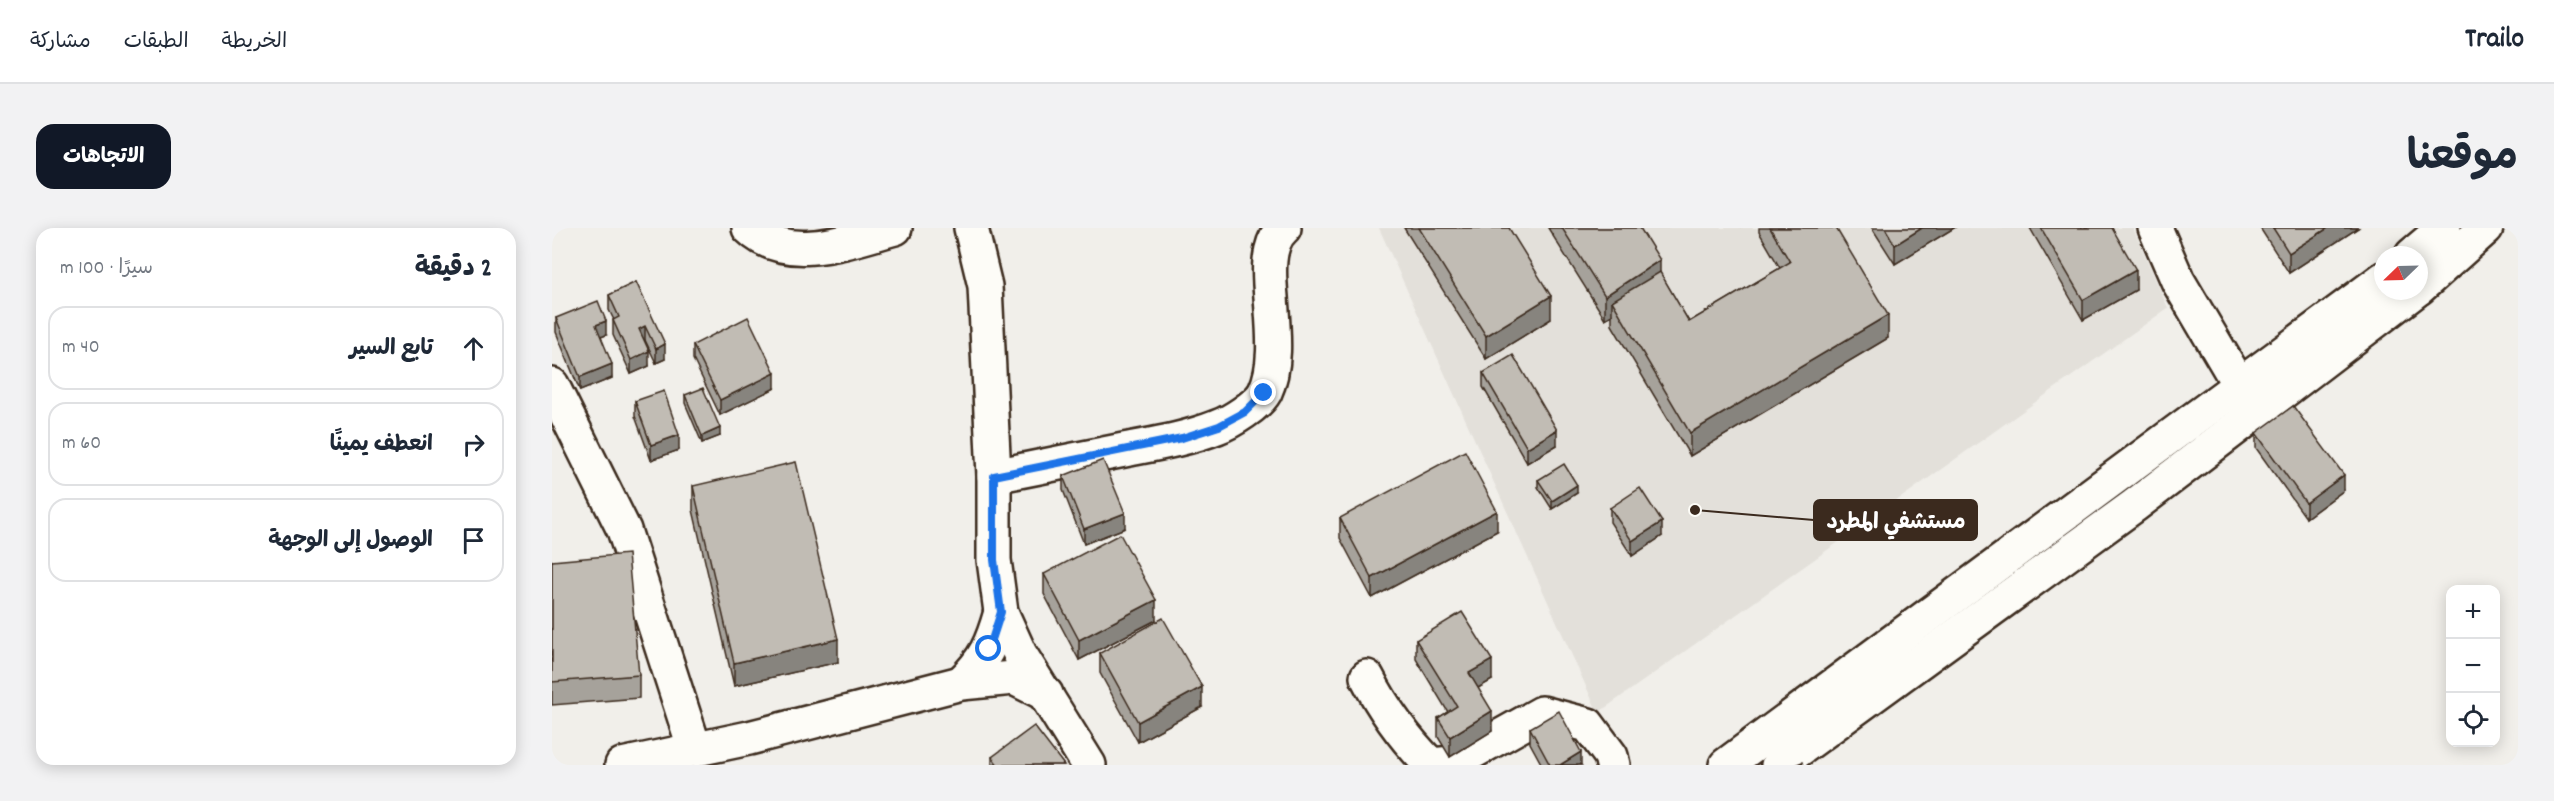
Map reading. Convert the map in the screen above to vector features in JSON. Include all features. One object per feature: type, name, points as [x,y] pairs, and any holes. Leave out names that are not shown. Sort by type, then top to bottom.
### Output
[{"type":"street","points":[[749,228],[760,239],[798,248],[839,243],[895,228]]},
{"type":"street","points":[[971,228],[985,286],[994,476],[994,560],[1001,612],[1020,654],[1089,765]]},
{"type":"street","points":[[994,476],[1182,438],[1219,426],[1245,412],[1264,393],[1272,363],[1274,332],[1269,271],[1272,249],[1280,231],[1284,228]]},
{"type":"street","points":[[2155,228],[2178,281],[2240,386]]},
{"type":"street","points":[[2423,246],[2444,228]]},
{"type":"street","points":[[2428,280],[2486,228]]},
{"type":"street","points":[[1726,765],[2374,286]]},
{"type":"street","points":[[1778,765],[2135,505],[2403,300]]},
{"type":"street","points":[[552,385],[624,530],[695,750]]},
{"type":"street","points":[[1959,593],[1979,619]]},
{"type":"street","points":[[961,683],[979,666],[989,649],[1001,612]]},
{"type":"street","points":[[1367,676],[1380,703],[1408,742],[1431,765],[1453,763],[1542,713],[1588,725],[1611,756],[1613,765]]},
{"type":"street","points":[[622,765],[695,750],[961,683],[1014,678],[1046,694]]},
{"type":"shaded area","points":[[1379,228],[2133,228],[2168,308],[1598,713]]},
{"type":"building","points":[[1419,228],[1509,228],[1551,296],[1486,336]]},
{"type":"building","points":[[1562,228],[1640,228],[1660,260],[1605,296]]},
{"type":"building","points":[[1770,228],[1836,228],[1888,315],[1690,433],[1612,301],[1660,272],[1689,322],[1790,262]]},
{"type":"building","points":[[1885,228],[1922,228],[1895,245]]},
{"type":"building","points":[[2041,228],[2112,228],[2136,270],[2083,300]]},
{"type":"building","points":[[2273,228],[2328,228],[2289,253]]},
{"type":"building","points":[[636,282],[665,344],[656,349],[645,326],[639,329],[649,351],[631,360],[613,320],[619,317],[609,295]]},
{"type":"building","points":[[598,301],[606,321],[596,325],[612,364],[580,377],[556,318]]},
{"type":"building","points":[[748,317],[775,373],[720,400],[693,345]]},
{"type":"building","points":[[1513,355],[1557,430],[1527,448],[1483,373]]},
{"type":"building","points":[[703,388],[720,428],[702,436],[685,395]]},
{"type":"building","points":[[664,391],[679,435],[651,445],[635,401]]},
{"type":"building","points":[[2293,406],[2344,475],[2306,503],[2256,433]]},
{"type":"building","points":[[1465,451],[1497,511],[1372,578],[1340,518]]},
{"type":"building","points":[[1103,460],[1125,513],[1084,529],[1063,476]]},
{"type":"building","points":[[796,462],[838,639],[734,663],[693,486]]},
{"type":"building","points":[[1564,464],[1577,485],[1552,501],[1538,480]]},
{"type":"building","points":[[1640,488],[1662,522],[1632,541],[1610,508]]},
{"type":"building","points":[[1120,534],[1156,600],[1079,640],[1044,574]]},
{"type":"building","points":[[628,554],[639,675],[552,682],[552,561]]},
{"type":"building","points":[[1462,612],[1492,660],[1469,673],[1492,711],[1450,737],[1438,718],[1457,706],[1416,640]]},
{"type":"building","points":[[1163,618],[1202,687],[1138,722],[1100,653]]},
{"type":"building","points":[[1559,711],[1581,752],[1560,765],[1550,765],[1530,728]]},
{"type":"building","points":[[1034,726],[1064,765],[998,765],[992,757]]},
{"type":"place","name":"مستشفي المطرد","points":[[1695,510]]},
{"type":"route","points":[[989,649],[1001,612],[994,560],[994,476],[1182,438],[1219,426],[1245,412],[1264,393]]}]
